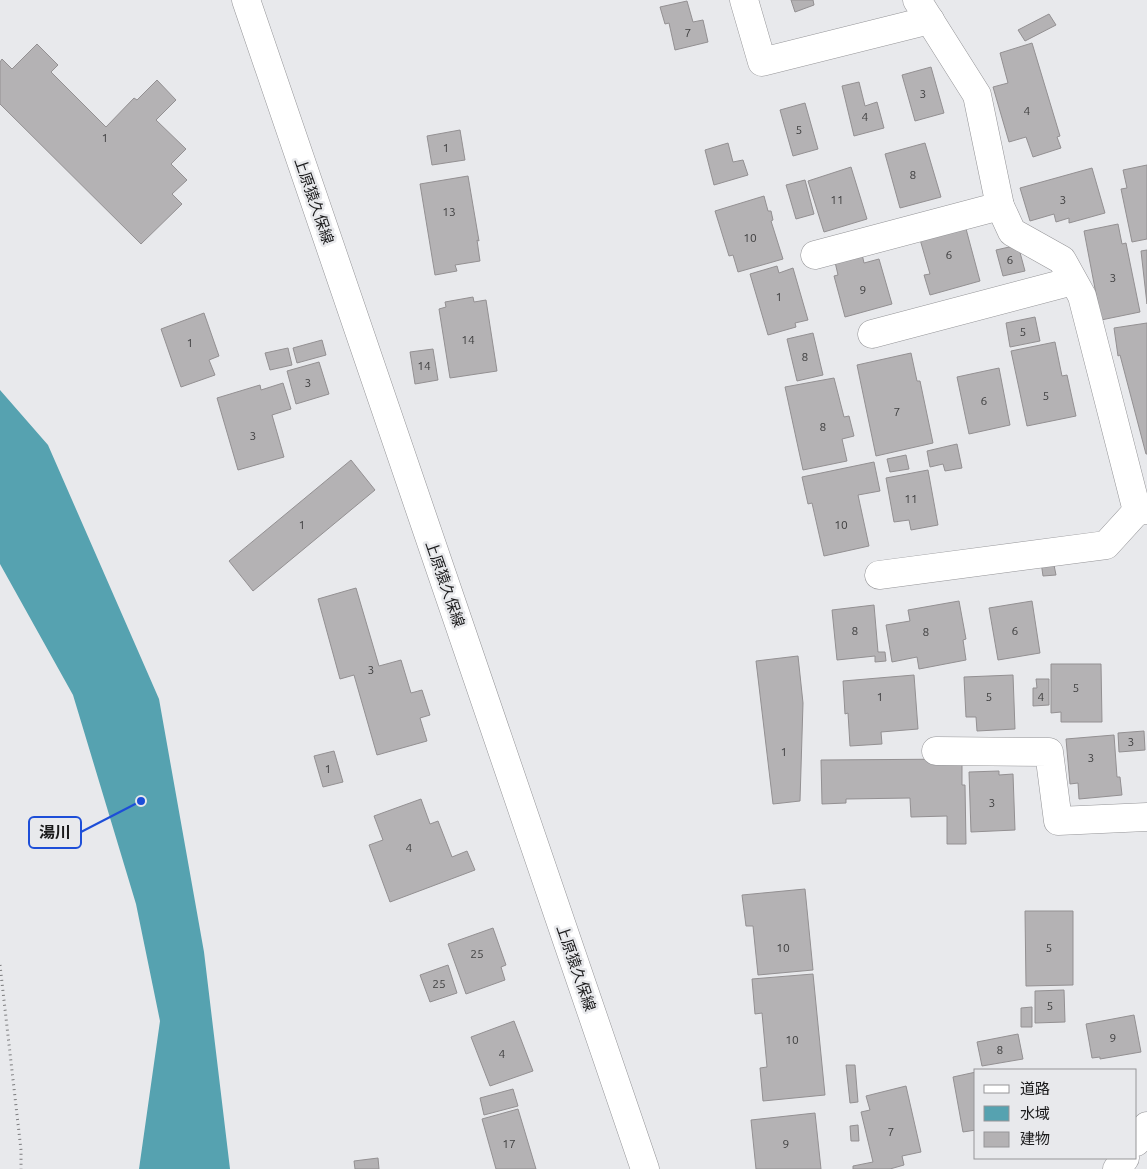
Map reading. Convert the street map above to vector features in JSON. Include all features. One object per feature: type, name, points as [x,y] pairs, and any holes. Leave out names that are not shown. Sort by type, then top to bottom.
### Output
[{"type":"street","name":"上原猿久保線","points":[[246,0],[645,1169]]},
{"type":"street","points":[[744,0],[762,62],[923,10],[977,96],[1000,206],[1012,232],[1062,260],[1082,296],[1142,510],[1106,546],[879,575]]},
{"type":"street","points":[[816,255],[1000,206]]},
{"type":"street","points":[[872,334],[1073,281]]},
{"type":"street","points":[[936,751],[1049,752],[1058,821],[1147,817]]},
{"type":"street","points":[[1137,1141],[1147,1126]]},
{"type":"path","points":[[0,965],[20,1140],[21,1169]]},
{"type":"water","points":[[0,390],[48,445],[159,699],[204,952],[230,1169],[139,1169],[160,1021],[136,904],[73,695],[0,564]]},
{"type":"building","points":[[791,0],[813,0],[814,5],[795,12]]},
{"type":"building","points":[[687,1],[693,22],[703,20],[708,42],[675,50],[669,23],[665,24],[660,7]]},
{"type":"building","points":[[1049,14],[1056,25],[1025,41],[1018,30]]},
{"type":"building","points":[[1032,43],[1060,136],[1057,137],[1061,148],[1033,157],[1026,137],[1009,142],[993,87],[1008,83],[1000,53]]},
{"type":"building","points":[[37,44],[58,65],[51,72],[106,127],[134,98],[137,100],[157,80],[176,100],[156,120],[186,149],[171,164],[187,180],[172,194],[182,204],[141,244],[0,104],[0,62],[2,59],[12,69]]},
{"type":"building","points":[[931,67],[944,113],[915,121],[902,75]]},
{"type":"building","points":[[859,82],[865,106],[877,102],[884,128],[854,136],[842,86]]},
{"type":"building","points":[[805,103],[818,149],[793,156],[780,110]]},
{"type":"building","points":[[460,130],[465,160],[432,165],[427,136]]},
{"type":"building","points":[[728,143],[733,162],[743,160],[748,175],[714,185],[705,150]]},
{"type":"building","points":[[925,143],[941,197],[900,208],[885,154]]},
{"type":"building","points":[[1147,165],[1147,239],[1132,242],[1121,189],[1127,188],[1123,170]]},
{"type":"building","points":[[851,167],[867,219],[824,232],[808,181]]},
{"type":"building","points":[[1092,168],[1105,213],[1069,223],[1069,218],[1056,222],[1054,214],[1030,221],[1020,188]]},
{"type":"building","points":[[468,176],[479,241],[477,240],[480,261],[455,265],[457,271],[435,275],[420,184]]},
{"type":"building","points":[[805,180],[814,214],[796,219],[786,185]]},
{"type":"building","points":[[764,196],[768,211],[771,211],[773,220],[771,221],[783,259],[738,272],[733,255],[729,256],[715,211]]},
{"type":"building","points":[[1118,224],[1122,244],[1126,243],[1140,312],[1101,320],[1084,231]]},
{"type":"building","points":[[965,225],[980,281],[930,295],[924,275],[930,274],[919,236]]},
{"type":"building","points":[[1018,245],[1025,271],[1003,276],[996,250]]},
{"type":"building","points":[[1147,250],[1147,304],[1141,251]]},
{"type":"building","points":[[862,254],[864,263],[879,259],[892,304],[845,317],[834,276],[838,275],[835,262]]},
{"type":"building","points":[[777,266],[779,273],[793,268],[808,320],[795,323],[796,327],[768,335],[750,274]]},
{"type":"building","points":[[473,297],[474,302],[486,300],[497,371],[450,378],[439,309],[446,307],[445,302]]},
{"type":"building","points":[[204,313],[219,356],[209,360],[215,375],[181,387],[161,329]]},
{"type":"building","points":[[1035,317],[1040,341],[1010,347],[1006,323]]},
{"type":"building","points":[[1147,323],[1146,454],[1120,355],[1118,356],[1114,328]]},
{"type":"building","points":[[813,333],[823,375],[797,381],[787,339]]},
{"type":"building","points":[[322,340],[326,355],[297,363],[293,348]]},
{"type":"building","points":[[1055,342],[1062,376],[1067,375],[1076,416],[1027,426],[1011,351]]},
{"type":"building","points":[[288,348],[292,365],[270,370],[265,353]]},
{"type":"building","points":[[433,349],[438,380],[415,384],[410,352]]},
{"type":"building","points":[[911,353],[917,381],[920,381],[933,443],[876,456],[857,365]]},
{"type":"building","points":[[319,362],[329,394],[296,404],[287,371]]},
{"type":"building","points":[[999,368],[1010,425],[969,434],[957,377]]},
{"type":"building","points":[[834,378],[844,417],[849,416],[854,436],[842,439],[847,461],[803,470],[785,387]]},
{"type":"building","points":[[283,383],[291,409],[272,415],[284,457],[238,470],[217,398],[260,385],[261,390]]},
{"type":"building","points":[[957,444],[962,468],[945,471],[943,464],[930,467],[927,451]]},
{"type":"building","points":[[906,455],[909,469],[890,472],[887,459]]},
{"type":"building","points":[[351,460],[375,490],[253,591],[229,561]]},
{"type":"building","points":[[874,462],[880,491],[858,495],[869,546],[824,556],[812,503],[808,504],[802,477]]},
{"type":"building","points":[[928,470],[938,525],[911,530],[909,520],[894,522],[886,478]]},
{"type":"building","points":[[1053,560],[1056,575],[1043,576],[1041,562]]},
{"type":"building","points":[[356,588],[379,666],[401,660],[411,693],[422,690],[430,715],[420,718],[427,741],[377,755],[354,675],[340,679],[318,599]]},
{"type":"building","points":[[959,601],[966,639],[963,640],[966,660],[919,669],[917,657],[892,662],[886,625],[910,621],[908,610]]},
{"type":"building","points":[[1032,601],[1040,653],[998,660],[989,608]]},
{"type":"building","points":[[874,605],[878,652],[885,652],[886,661],[875,662],[875,656],[837,660],[832,610]]},
{"type":"building","points":[[798,656],[803,703],[800,801],[773,804],[756,661]]},
{"type":"building","points":[[1051,664],[1101,664],[1102,722],[1061,722],[1061,712],[1051,713]]},
{"type":"building","points":[[914,675],[918,729],[881,732],[882,744],[850,746],[848,713],[845,714],[843,681]]},
{"type":"building","points":[[1013,675],[1015,729],[977,731],[976,717],[966,717],[964,677]]},
{"type":"building","points":[[1036,679],[1049,679],[1049,705],[1033,706],[1033,688],[1037,688]]},
{"type":"building","points":[[1144,731],[1145,750],[1119,752],[1118,733]]},
{"type":"building","points":[[1114,735],[1117,777],[1120,777],[1122,795],[1079,799],[1078,783],[1070,784],[1066,739]]},
{"type":"building","points":[[334,751],[343,782],[323,787],[314,756]]},
{"type":"building","points":[[962,759],[962,785],[965,785],[966,844],[947,844],[947,816],[911,817],[910,798],[846,799],[846,803],[822,804],[821,760]]},
{"type":"building","points":[[999,771],[999,775],[1013,774],[1015,830],[971,832],[969,772]]},
{"type":"building","points":[[421,799],[430,824],[438,821],[452,857],[467,851],[475,870],[390,902],[369,845],[383,840],[374,816]]},
{"type":"building","points":[[805,889],[813,970],[758,975],[753,926],[746,926],[742,895]]},
{"type":"building","points":[[1025,911],[1073,911],[1073,985],[1026,986]]},
{"type":"building","points":[[493,928],[506,965],[501,967],[505,980],[466,994],[448,944]]},
{"type":"building","points":[[448,965],[457,993],[430,1002],[420,975]]},
{"type":"building","points":[[813,974],[825,1095],[763,1101],[760,1068],[767,1067],[762,1013],[755,1014],[752,979]]},
{"type":"building","points":[[1064,990],[1065,1022],[1035,1023],[1035,991]]},
{"type":"building","points":[[1032,1007],[1032,1027],[1021,1027],[1021,1008]]},
{"type":"building","points":[[1134,1015],[1141,1052],[1100,1059],[1100,1057],[1092,1058],[1086,1024]]},
{"type":"building","points":[[514,1021],[533,1071],[490,1086],[471,1037]]},
{"type":"building","points":[[1018,1034],[1023,1059],[982,1066],[977,1042]]},
{"type":"building","points":[[846,1065],[855,1065],[858,1102],[850,1103]]},
{"type":"building","points":[[974,1072],[974,1130],[963,1132],[953,1077]]},
{"type":"building","points":[[906,1086],[921,1152],[902,1156],[904,1165],[890,1169],[853,1169],[853,1166],[873,1162],[861,1112],[870,1110],[866,1096]]},
{"type":"building","points":[[513,1089],[518,1106],[484,1115],[480,1098]]},
{"type":"building","points":[[518,1109],[536,1169],[496,1169],[482,1119]]},
{"type":"building","points":[[815,1113],[821,1169],[756,1169],[751,1120]]},
{"type":"building","points":[[858,1125],[859,1141],[851,1141],[850,1126]]},
{"type":"building","points":[[378,1158],[379,1169],[355,1169],[354,1161]]},
{"type":"place","name":"湯川","points":[[141,801]]}]
